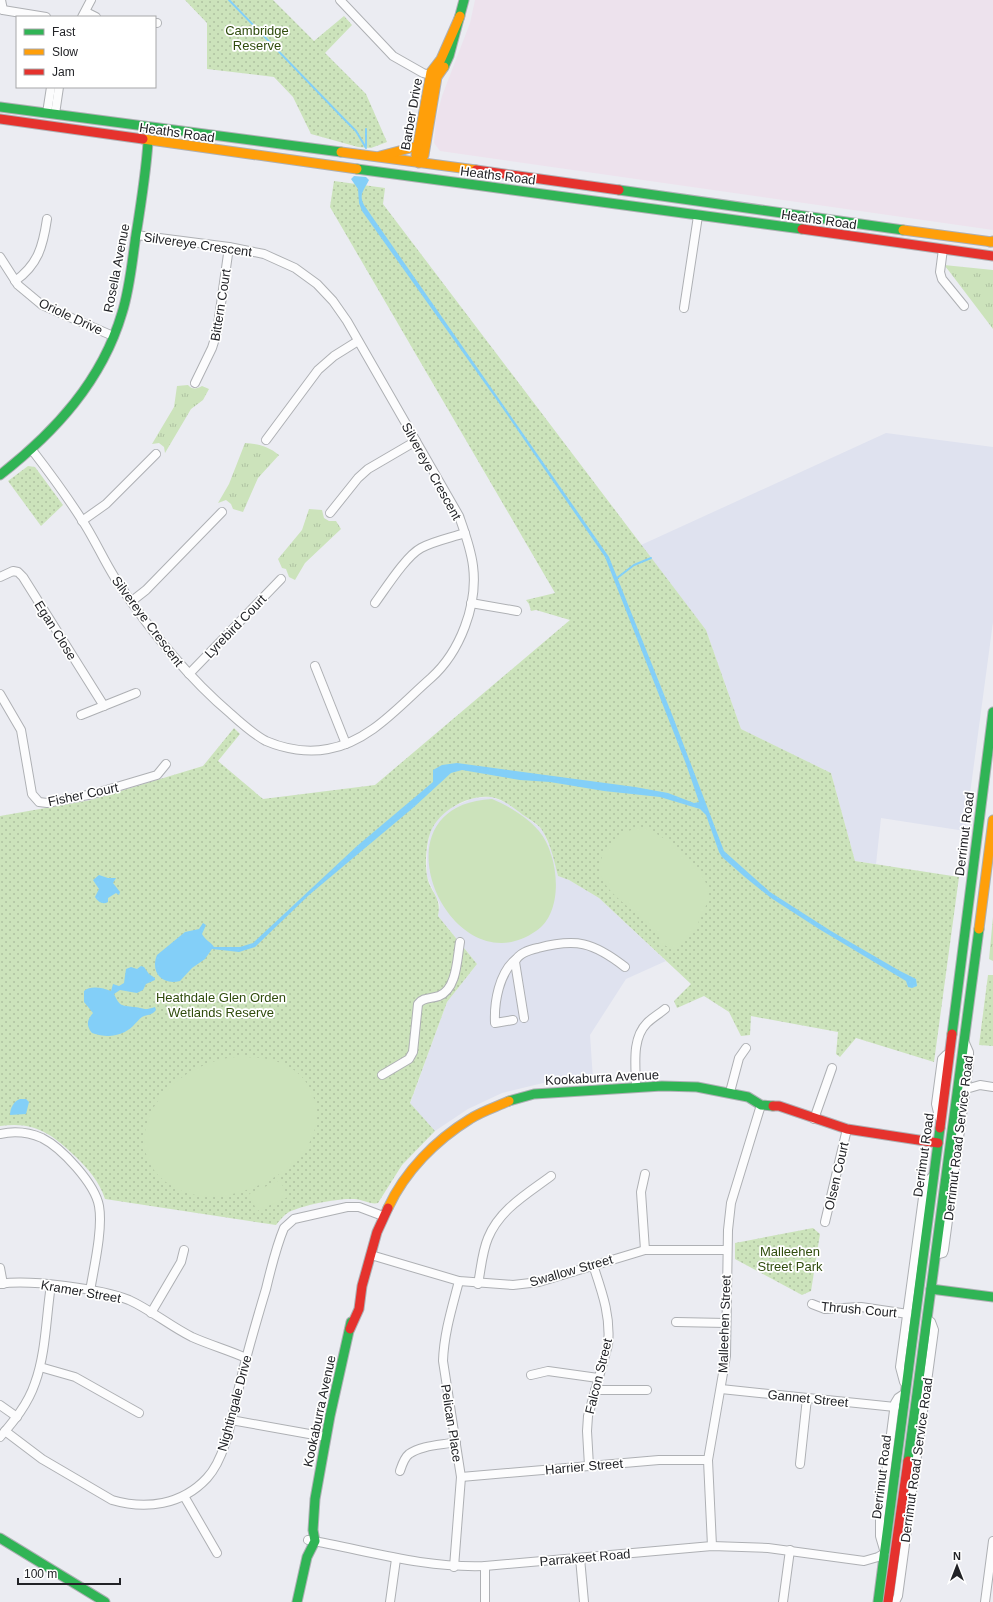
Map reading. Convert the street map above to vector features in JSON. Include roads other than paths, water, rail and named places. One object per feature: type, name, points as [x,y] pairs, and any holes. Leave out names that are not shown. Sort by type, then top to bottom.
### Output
[{"type":"main road","name":"Barber Drive","points":[[433,75],[424,155],[420,163],[416,159],[433,75],[460,16],[464,0]]},
{"type":"main road","name":"Heaths Road","points":[[0,107],[520,176],[992,242]]},
{"type":"main road","points":[[50,126],[52,114]]},
{"type":"main road","name":"Heaths Road","points":[[0,120],[50,126],[148,142],[507,190],[518,190],[993,256]]},
{"type":"main road","name":"Rosella Avenue","points":[[0,475],[32,450],[61,421],[78,400],[95,374],[114,336],[126,297],[136,235],[150,127]]},
{"type":"main road","points":[[376,157],[404,151],[418,146]]},
{"type":"main road","points":[[420,163],[420,178]]},
{"type":"main road","points":[[507,190],[509,175]]},
{"type":"main road","points":[[518,190],[520,176]]},
{"type":"main road","points":[[698,201],[698,216]]},
{"type":"main road","points":[[698,216],[708,202]]},
{"type":"main road","points":[[921,232],[938,239],[943,249]]},
{"type":"main road","name":"Derrimut Road","points":[[878,1602],[885,1553],[898,1410],[905,1391],[993,712]]},
{"type":"main road","name":"Derrimut Road","points":[[888,1602],[951,1144],[993,820]]},
{"type":"main road","points":[[974,863],[987,864]]},
{"type":"main road","name":"Kookaburra Avenue","points":[[297,1602],[302,1550],[311,1541],[307,1524],[315,1499],[326,1437],[350,1329],[354,1303],[362,1286],[383,1216],[400,1185],[418,1161],[448,1134],[471,1118],[510,1101],[534,1094],[636,1087],[697,1087],[730,1092],[748,1097],[761,1105],[779,1106],[847,1129],[951,1144]]},
{"type":"main road","points":[[918,1288],[993,1297]]},
{"type":"main road","points":[[913,1328],[920,1320],[927,1319]]},
{"type":"main road","points":[[898,1410],[906,1415],[911,1413],[916,1402]]},
{"type":"main road","points":[[0,1538],[105,1602]]},
{"type":"street","points":[[1,0],[2,12],[37,16]]},
{"type":"street","points":[[84,14],[91,0]]},
{"type":"street","points":[[340,0],[389,52],[414,67],[433,75]]},
{"type":"street","points":[[51,88],[52,114]]},
{"type":"street","points":[[52,114],[59,88]]},
{"type":"street","points":[[684,308],[698,216]]},
{"type":"street","points":[[15,281],[30,269],[38,258],[47,219]]},
{"type":"street","name":"Silvereye Crescent","points":[[32,450],[82,520],[114,577],[156,636],[189,674],[223,708],[254,734],[265,740],[294,749],[312,750],[329,749],[346,744],[369,732],[385,719],[436,673],[453,651],[462,632],[471,603],[474,568],[471,550],[459,516],[358,341],[333,301],[306,275],[272,257],[229,247],[136,235]]},
{"type":"street","name":"Bittern Court","points":[[196,382],[212,348],[217,332],[229,247]]},
{"type":"street","points":[[943,249],[940,272],[942,279],[964,306]]},
{"type":"street","name":"Oriole Drive","points":[[0,257],[15,281],[42,306],[114,336]]},
{"type":"street","points":[[266,440],[318,370],[334,356],[358,341]]},
{"type":"street","points":[[330,513],[358,478],[368,469],[416,441]]},
{"type":"street","points":[[82,520],[106,504],[156,454]]},
{"type":"street","points":[[132,601],[146,590],[222,512]]},
{"type":"street","points":[[375,603],[412,554],[420,548],[465,533]]},
{"type":"street","name":"Egan Close","points":[[0,577],[13,571],[18,572],[23,577],[104,706]]},
{"type":"street","name":"Lyrebird Court","points":[[189,674],[280,579]]},
{"type":"street","points":[[471,603],[517,611]]},
{"type":"street","points":[[316,666],[346,744]]},
{"type":"street","points":[[81,715],[136,692]]},
{"type":"street","name":"Fisher Court","points":[[0,694],[21,730],[32,794],[39,802],[47,803],[98,793],[157,775],[166,764]]},
{"type":"street","points":[[382,1075],[409,1059],[415,1045],[418,1004],[422,1000],[445,993],[454,975],[460,942]]},
{"type":"street","points":[[513,1020],[495,1023],[495,1007],[503,979],[511,963],[532,949],[556,943],[576,942],[591,946],[625,967]]},
{"type":"street","points":[[516,959],[515,968],[524,1018]]},
{"type":"street","points":[[636,1087],[636,1047],[641,1032],[646,1024],[664,1009]]},
{"type":"street","name":"Derrimut Road Service Road","points":[[936,1255],[943,1253],[944,1250],[966,1089],[970,1057],[964,1040]]},
{"type":"street","points":[[730,1092],[739,1058],[746,1048]]},
{"type":"street","points":[[814,1119],[832,1068]]},
{"type":"street","points":[[966,1089],[980,1085],[993,1087]]},
{"type":"street","name":"Malleehen Street","points":[[712,1546],[708,1460],[726,1356],[727,1250],[731,1204],[761,1105]]},
{"type":"street","name":"Olsen Court","points":[[825,1222],[847,1129]]},
{"type":"street","points":[[0,1134],[22,1133],[42,1138],[52,1145],[82,1174],[92,1187],[98,1199],[100,1217],[90,1291]]},
{"type":"street","points":[[644,1174],[641,1192],[645,1250]]},
{"type":"street","points":[[478,1284],[486,1247],[494,1226],[515,1202],[552,1176]]},
{"type":"street","name":"Derrimut Road Service Road","points":[[905,1391],[900,1367],[925,1184],[933,1176]]},
{"type":"street","name":"Nightingale Drive","points":[[3,1434],[112,1500],[125,1504],[148,1506],[162,1504],[184,1496],[207,1478],[223,1451],[247,1354],[278,1243],[287,1224],[298,1218],[347,1207],[359,1207],[383,1216]]},
{"type":"street","points":[[151,1313],[181,1262],[184,1250]]},
{"type":"street","name":"Swallow Street","points":[[371,1255],[459,1281],[478,1284],[513,1285],[540,1282],[645,1250],[727,1250]]},
{"type":"street","name":"Falcon Street","points":[[589,1466],[587,1431],[588,1416],[608,1345],[609,1322],[603,1293],[593,1265]]},
{"type":"street","points":[[0,1268],[1,1284]]},
{"type":"street","name":"Pelican Place","points":[[454,1567],[461,1477],[443,1361],[448,1323],[459,1281]]},
{"type":"street","name":"Kramer Street","points":[[1,1284],[25,1283],[51,1285],[121,1297],[193,1337],[222,1348],[247,1354]]},
{"type":"street","points":[[3,1434],[17,1417],[28,1397],[40,1367],[51,1285]]},
{"type":"street","name":"Thrush Court","points":[[812,1304],[825,1309],[867,1308],[908,1314]]},
{"type":"street","name":"Derrimut Road Service Road","points":[[895,1602],[898,1596],[934,1330],[931,1322],[927,1319]]},
{"type":"street","points":[[676,1322],[726,1323]]},
{"type":"street","points":[[40,1367],[75,1377],[139,1413]]},
{"type":"street","points":[[531,1375],[548,1372],[598,1378]]},
{"type":"street","name":"Gannet Street","points":[[721,1389],[898,1410]]},
{"type":"street","points":[[595,1390],[647,1390]]},
{"type":"street","points":[[800,1464],[807,1398]]},
{"type":"street","points":[[0,1405],[17,1417]]},
{"type":"street","points":[[231,1420],[326,1437]]},
{"type":"street","points":[[400,1470],[403,1461],[409,1454],[419,1450],[456,1442]]},
{"type":"street","name":"Harrier Street","points":[[461,1477],[659,1460],[708,1460]]},
{"type":"street","points":[[184,1496],[217,1553]]},
{"type":"street","name":"Parrakeet Road","points":[[311,1541],[396,1559],[454,1567],[485,1566],[712,1546],[755,1546],[864,1561],[878,1557],[885,1553]]},
{"type":"street","points":[[984,1602],[992,1563],[993,1541]]},
{"type":"street","points":[[783,1602],[790,1550]]},
{"type":"street","points":[[580,1558],[584,1602]]},
{"type":"street","points":[[390,1602],[396,1559]]},
{"type":"street","points":[[864,1561],[874,1567],[880,1585]]},
{"type":"street","points":[[485,1566],[485,1602]]},
{"type":"water","points":[[354,176],[366,177],[369,180],[362,195],[364,205],[609,557],[673,717],[724,851],[770,892],[831,931],[916,979],[917,986],[912,988],[908,987],[906,981],[819,929],[771,898],[746,878],[722,857],[706,815],[700,809],[660,797],[604,791],[550,782],[520,780],[462,770],[451,773],[414,807],[309,895],[255,947],[239,952],[212,949],[205,959],[192,968],[180,981],[168,981],[159,976],[156,972],[155,961],[157,955],[185,932],[199,929],[203,923],[206,925],[202,934],[214,947],[240,947],[253,943],[357,846],[433,782],[433,770],[442,765],[457,763],[635,787],[668,793],[694,803],[699,802],[686,764],[605,557],[501,406],[362,211],[359,203],[358,189],[351,179]]},
{"type":"water","points":[[99,875],[108,878],[116,878],[113,883],[120,892],[119,895],[116,893],[108,898],[108,902],[106,903],[101,902],[95,897],[99,889],[93,880]]},
{"type":"water","points":[[141,966],[155,978],[155,980],[146,984],[143,990],[137,993],[120,990],[114,994],[121,1005],[146,1009],[155,1007],[156,1010],[151,1014],[142,1017],[128,1030],[114,1036],[103,1036],[92,1033],[88,1027],[88,1022],[93,1013],[84,1002],[84,991],[90,988],[101,988],[111,991],[113,984],[119,986],[124,983],[126,969],[131,967],[137,969]]},
{"type":"water","points":[[20,1099],[26,1099],[29,1102],[26,1114],[10,1115],[13,1105]]},
{"type":"waterway","points":[[229,0],[356,131],[366,148]]},
{"type":"waterway","points":[[366,129],[366,146]]},
{"type":"waterway","points":[[617,578],[634,565],[651,558]]},
{"type":"park label","name":"Cambridge Reserve","points":[[257,38]]},
{"type":"park label","name":"Heathdale Glen Orden Wetlands Reserve","points":[[221,1004]]},
{"type":"park label","name":"Malleehen Street Park","points":[[790,1258]]}]
